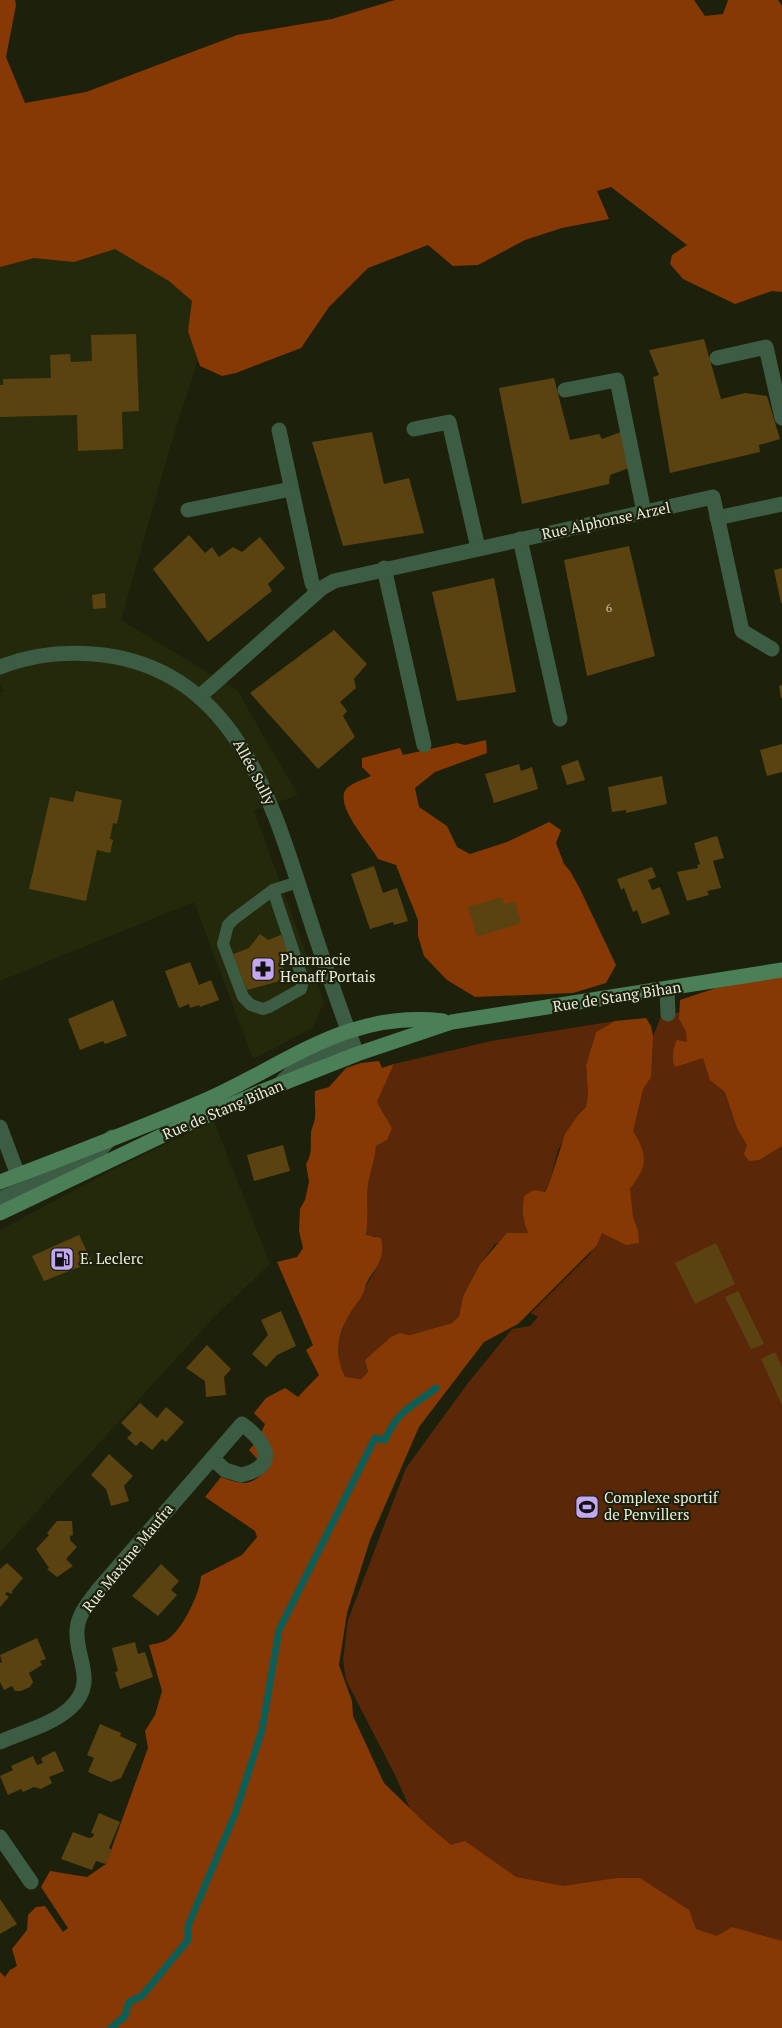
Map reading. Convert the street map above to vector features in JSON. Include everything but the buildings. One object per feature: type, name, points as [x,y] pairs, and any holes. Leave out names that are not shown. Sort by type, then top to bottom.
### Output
[{"type":"street","points":[[717,358],[766,347],[782,418]]},
{"type":"street","points":[[565,390],[617,380],[644,512]]},
{"type":"street","points":[[414,430],[449,422],[478,548]]},
{"type":"street","points":[[279,430],[312,583],[317,592]]},
{"type":"street","points":[[188,510],[291,489]]},
{"type":"street","name":"Rue Alphonse Arzel","points":[[199,697],[317,592],[334,581],[384,568],[713,497],[742,631],[772,649]]},
{"type":"street","points":[[717,518],[782,504]]},
{"type":"street","points":[[520,539],[560,719]]},
{"type":"street","points":[[384,568],[424,745]]},
{"type":"street","name":"Allée Sully","points":[[0,667],[43,655],[79,653],[115,656],[167,676],[199,697],[234,735],[253,765],[273,808],[352,1042]]},
{"type":"street","name":"Rue de Stang Bihan","points":[[0,1182],[241,1084],[319,1041],[352,1042],[452,1022],[782,970]]},
{"type":"street","points":[[667,989],[668,1014]]},
{"type":"street","name":"Rue de Stang Bihan","points":[[0,1213],[178,1128],[279,1086],[352,1042],[367,1024],[400,1021],[452,1022]]},
{"type":"street","points":[[0,1127],[18,1175]]},
{"type":"street","points":[[0,1199],[93,1158],[112,1138]]},
{"type":"street","name":"Rue Maxime Maufra","points":[[0,1742],[59,1716],[76,1702],[83,1688],[85,1674],[77,1632],[81,1615],[98,1590],[212,1458]]},
{"type":"street","points":[[0,1837],[31,1882]]},
{"type":"lane","points":[[273,890],[303,980],[301,989],[288,999],[263,1009],[251,1005],[243,997],[223,944],[228,925],[273,890],[298,882]]},
{"type":"shaded area","points":[[0,0],[15,0],[16,5],[6,57],[25,103],[86,92],[237,35],[332,19],[395,0],[694,0],[705,16],[723,14],[728,0],[778,0],[782,6],[782,292],[772,291],[735,304],[683,279],[670,264],[672,255],[687,245],[611,187],[597,191],[609,219],[562,228],[525,240],[478,265],[453,266],[428,245],[368,268],[329,307],[301,348],[236,373],[222,376],[200,366],[188,331],[192,301],[169,281],[115,249],[74,262],[34,258],[0,267]]},
{"type":"shaded area","points":[[129,235],[219,294],[171,444],[121,620],[237,690],[298,795],[254,811],[324,1002],[313,1028],[253,1059],[194,902],[0,981],[0,693],[4,691],[0,684],[0,259]]},
{"type":"shaded area","points":[[486,740],[487,753],[435,772],[415,788],[419,807],[447,826],[457,847],[470,854],[507,842],[549,822],[561,830],[556,843],[564,864],[580,889],[616,965],[606,983],[573,993],[475,997],[447,980],[424,956],[418,936],[418,920],[396,865],[378,859],[348,813],[344,804],[344,795],[347,788],[371,776],[362,767],[362,758],[400,748],[403,755],[457,743],[465,745]]},
{"type":"shaded area","points":[[782,976],[782,1146],[759,1160],[749,1161],[744,1154],[747,1145],[737,1128],[725,1092],[710,1080],[703,1058],[675,1067],[673,1057],[677,1040],[687,1042],[686,1031],[679,1019],[680,1000],[716,988]]},
{"type":"shaded area","name":"Complexe sportif de Penvillers","points":[[695,1009],[782,1138],[782,1998],[688,1975],[419,1829],[396,1777],[346,1680],[343,1660],[348,1620],[406,1468],[468,1383],[512,1329],[530,1326],[538,1317],[531,1313],[591,1253],[598,1179],[661,1016]]},
{"type":"shaded area","points":[[646,1018],[651,1026],[653,1036],[651,1077],[643,1089],[633,1131],[641,1147],[644,1160],[643,1167],[630,1189],[633,1217],[638,1231],[639,1243],[626,1245],[602,1233],[597,1245],[518,1324],[484,1342],[419,1427],[370,1540],[347,1613],[339,1665],[352,1701],[353,1716],[384,1783],[426,1824],[451,1845],[465,1841],[516,1877],[563,1886],[617,1878],[640,1878],[689,1910],[696,1929],[717,1936],[732,1927],[782,1941],[782,2028],[0,2028],[0,1972],[5,1977],[10,1970],[17,1966],[12,1949],[27,1930],[28,1915],[36,1907],[45,1906],[63,1932],[68,1928],[41,1887],[50,1871],[87,1877],[106,1864],[148,1748],[145,1731],[155,1715],[162,1691],[149,1645],[165,1641],[177,1630],[189,1612],[200,1584],[201,1576],[242,1555],[257,1537],[255,1531],[205,1497],[221,1477],[245,1483],[261,1476],[267,1470],[249,1450],[258,1440],[265,1424],[254,1413],[266,1398],[285,1388],[298,1397],[319,1375],[306,1350],[313,1345],[277,1262],[297,1257],[303,1248],[299,1231],[300,1209],[305,1200],[309,1182],[306,1164],[310,1153],[311,1132],[315,1118],[315,1091],[329,1087],[346,1068],[361,1063],[379,1061],[382,1068],[394,1064],[377,1102],[392,1128],[387,1140],[376,1146],[367,1191],[366,1235],[381,1238],[382,1254],[367,1282],[362,1296],[343,1326],[338,1346],[338,1356],[345,1377],[361,1379],[368,1372],[365,1360],[391,1337],[400,1333],[410,1335],[452,1323],[459,1316],[463,1296],[480,1264],[507,1233],[528,1233],[523,1214],[524,1196],[534,1190],[545,1192],[565,1134],[586,1107],[588,1094],[586,1065],[596,1032],[615,1021]]},
{"type":"shaded area","points":[[615,1021],[596,1032],[586,1065],[588,1094],[586,1107],[578,1115],[558,1150],[550,1181],[544,1192],[524,1196],[523,1215],[528,1233],[495,1244],[480,1264],[463,1296],[459,1316],[452,1323],[410,1335],[400,1333],[365,1360],[368,1372],[361,1379],[345,1377],[339,1366],[338,1344],[345,1321],[375,1271],[376,1236],[366,1236],[368,1185],[376,1146],[387,1140],[386,1117],[377,1102],[394,1064],[491,1041]]},
{"type":"shaded area","points":[[214,1121],[270,1264],[215,1316],[0,1552],[0,1230],[112,1170]]},
{"type":"waterway","points":[[111,2028],[125,2016],[129,2002],[142,1996],[188,1940],[188,1926],[235,1814],[262,1730],[279,1630],[375,1438],[385,1440],[400,1416],[436,1388]]},
{"type":"place","name":"Pharmacie Henaff Portais","points":[[263,969]]},
{"type":"place","name":"E. Leclerc","points":[[62,1259]]},
{"type":"place","name":"Complexe sportif de Penvillers","points":[[587,1507]]}]
